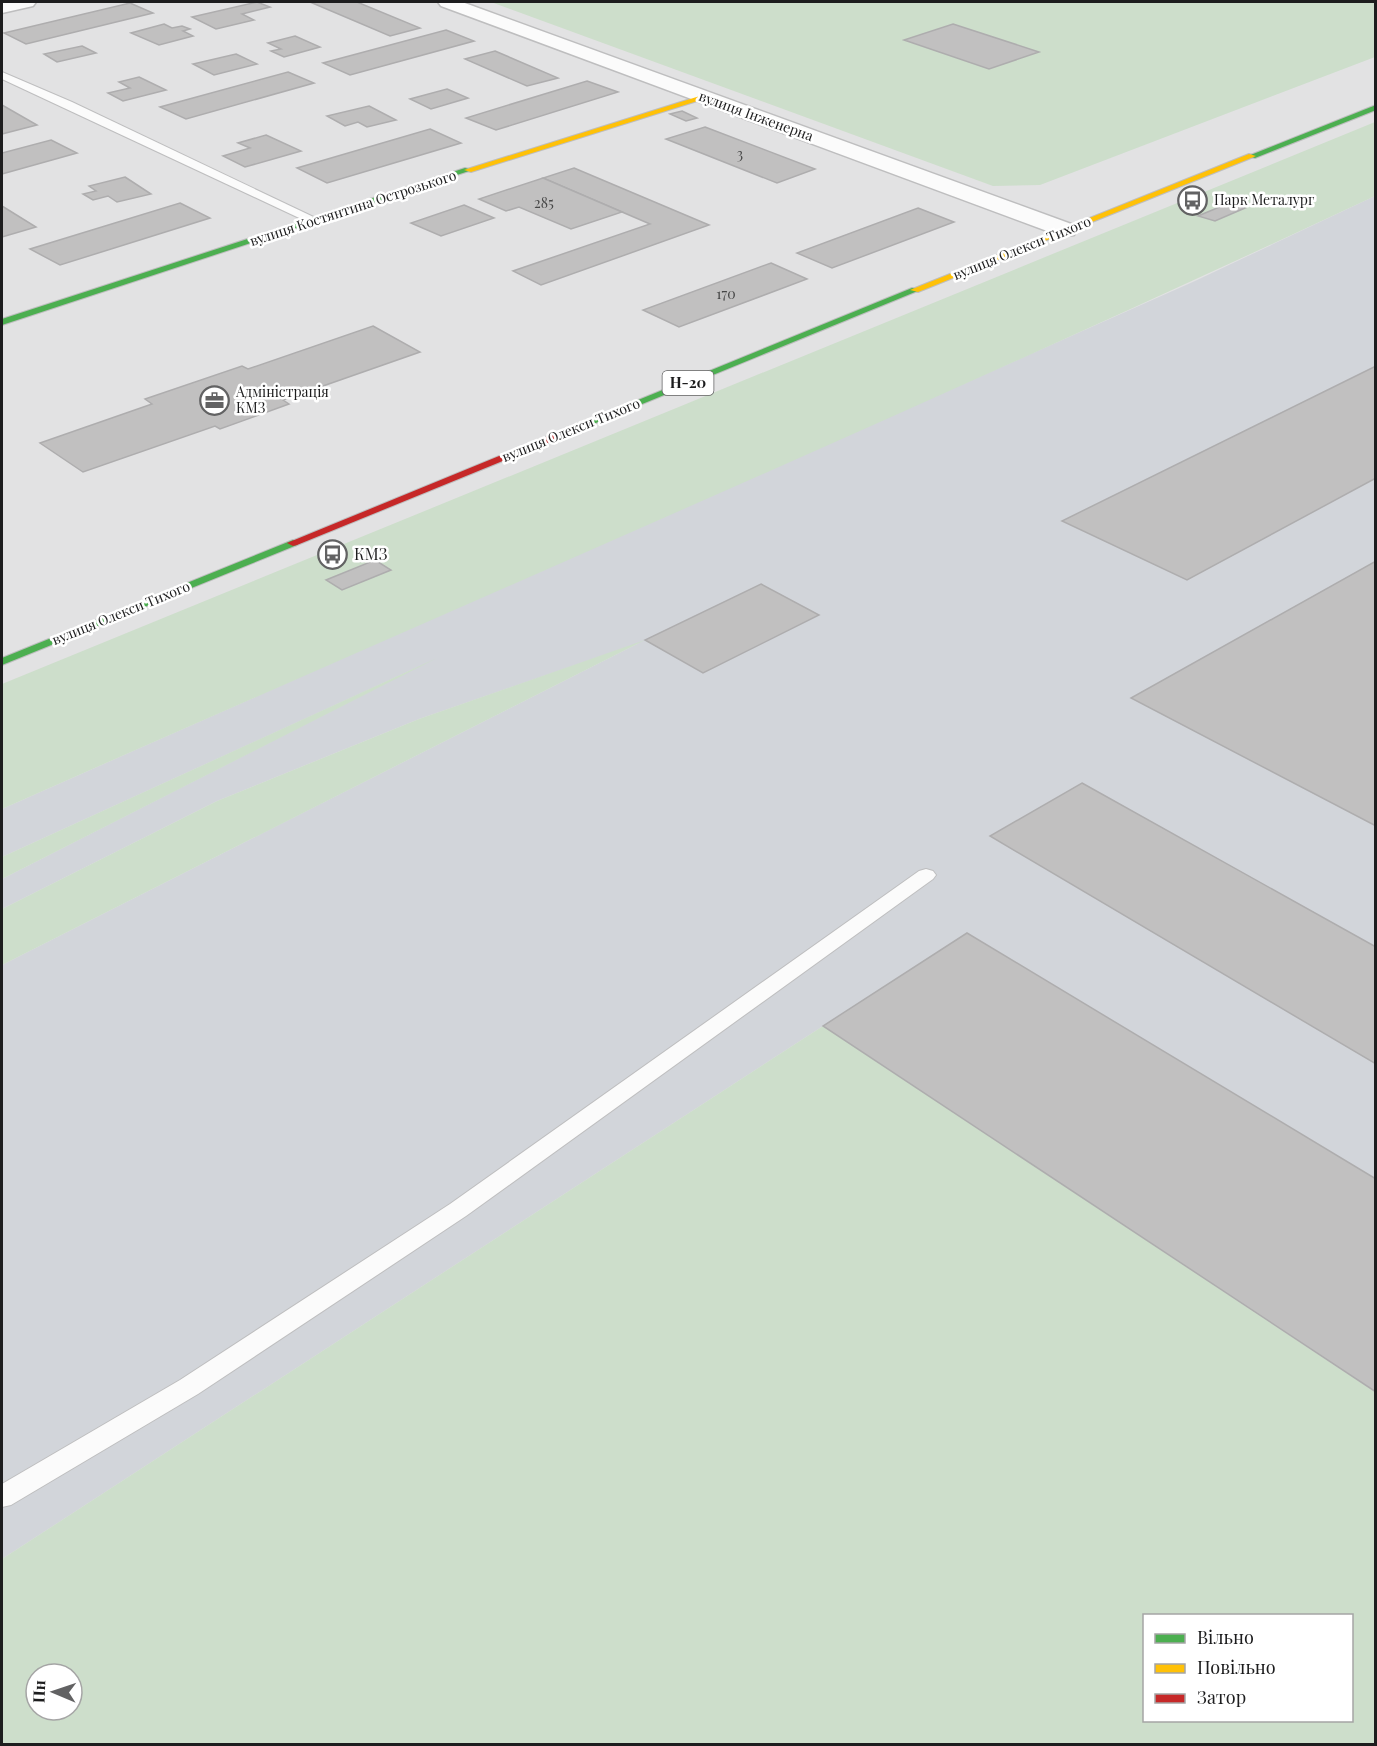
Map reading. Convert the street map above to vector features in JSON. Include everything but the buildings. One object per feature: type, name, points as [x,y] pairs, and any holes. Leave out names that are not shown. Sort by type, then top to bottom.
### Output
[{"type":"main road","name":"вулиця Костянтина Острозького","points":[[2,322],[525,152],[706,97]]},
{"type":"main road","name":"вулиця Олекси Тихого","points":[[2,662],[1066,230],[1376,107]]},
{"type":"street","points":[[2,8],[27,2]]},
{"type":"street","name":"вулиця Інженерна","points":[[447,2],[1066,230]]},
{"type":"lane","points":[[2,75],[316,221]]},
{"type":"lane","points":[[2,1497],[189,1387],[458,1210],[926,875]]},
{"type":"shaded area","points":[[1375,196],[1375,1392],[823,1026],[2,1559],[2,965],[639,643],[419,719],[217,801],[2,909],[2,879],[418,667],[2,857],[2,809],[1195,281]]},
{"type":"green space","points":[[491,2],[1375,2],[1375,57],[1040,185],[993,186]]},
{"type":"green space","points":[[1375,122],[1375,196],[862,430],[2,809],[2,684]]},
{"type":"green space","points":[[645,640],[2,965],[2,909],[217,801],[419,719]]},
{"type":"green space","points":[[437,658],[2,879],[2,857]]},
{"type":"green space","points":[[823,1026],[1375,1392],[1375,1744],[2,1744],[2,1559]]},
{"type":"traffic: fast","points":[[1252,156],[1376,107]]},
{"type":"traffic: fast","points":[[2,322],[468,170]]},
{"type":"traffic: fast","points":[[587,423],[915,290]]},
{"type":"traffic: fast","points":[[2,662],[293,543]]},
{"type":"traffic: slow","points":[[468,170],[706,97]]},
{"type":"traffic: slow","points":[[915,290],[1252,156]]},
{"type":"traffic: jam","points":[[293,543],[587,423]]},
{"type":"place","name":"Парк Металург","points":[[1193,200]]},
{"type":"place","name":"Адміністрація КМЗ","points":[[215,400]]},
{"type":"place","name":"КМЗ","points":[[333,554]]}]
